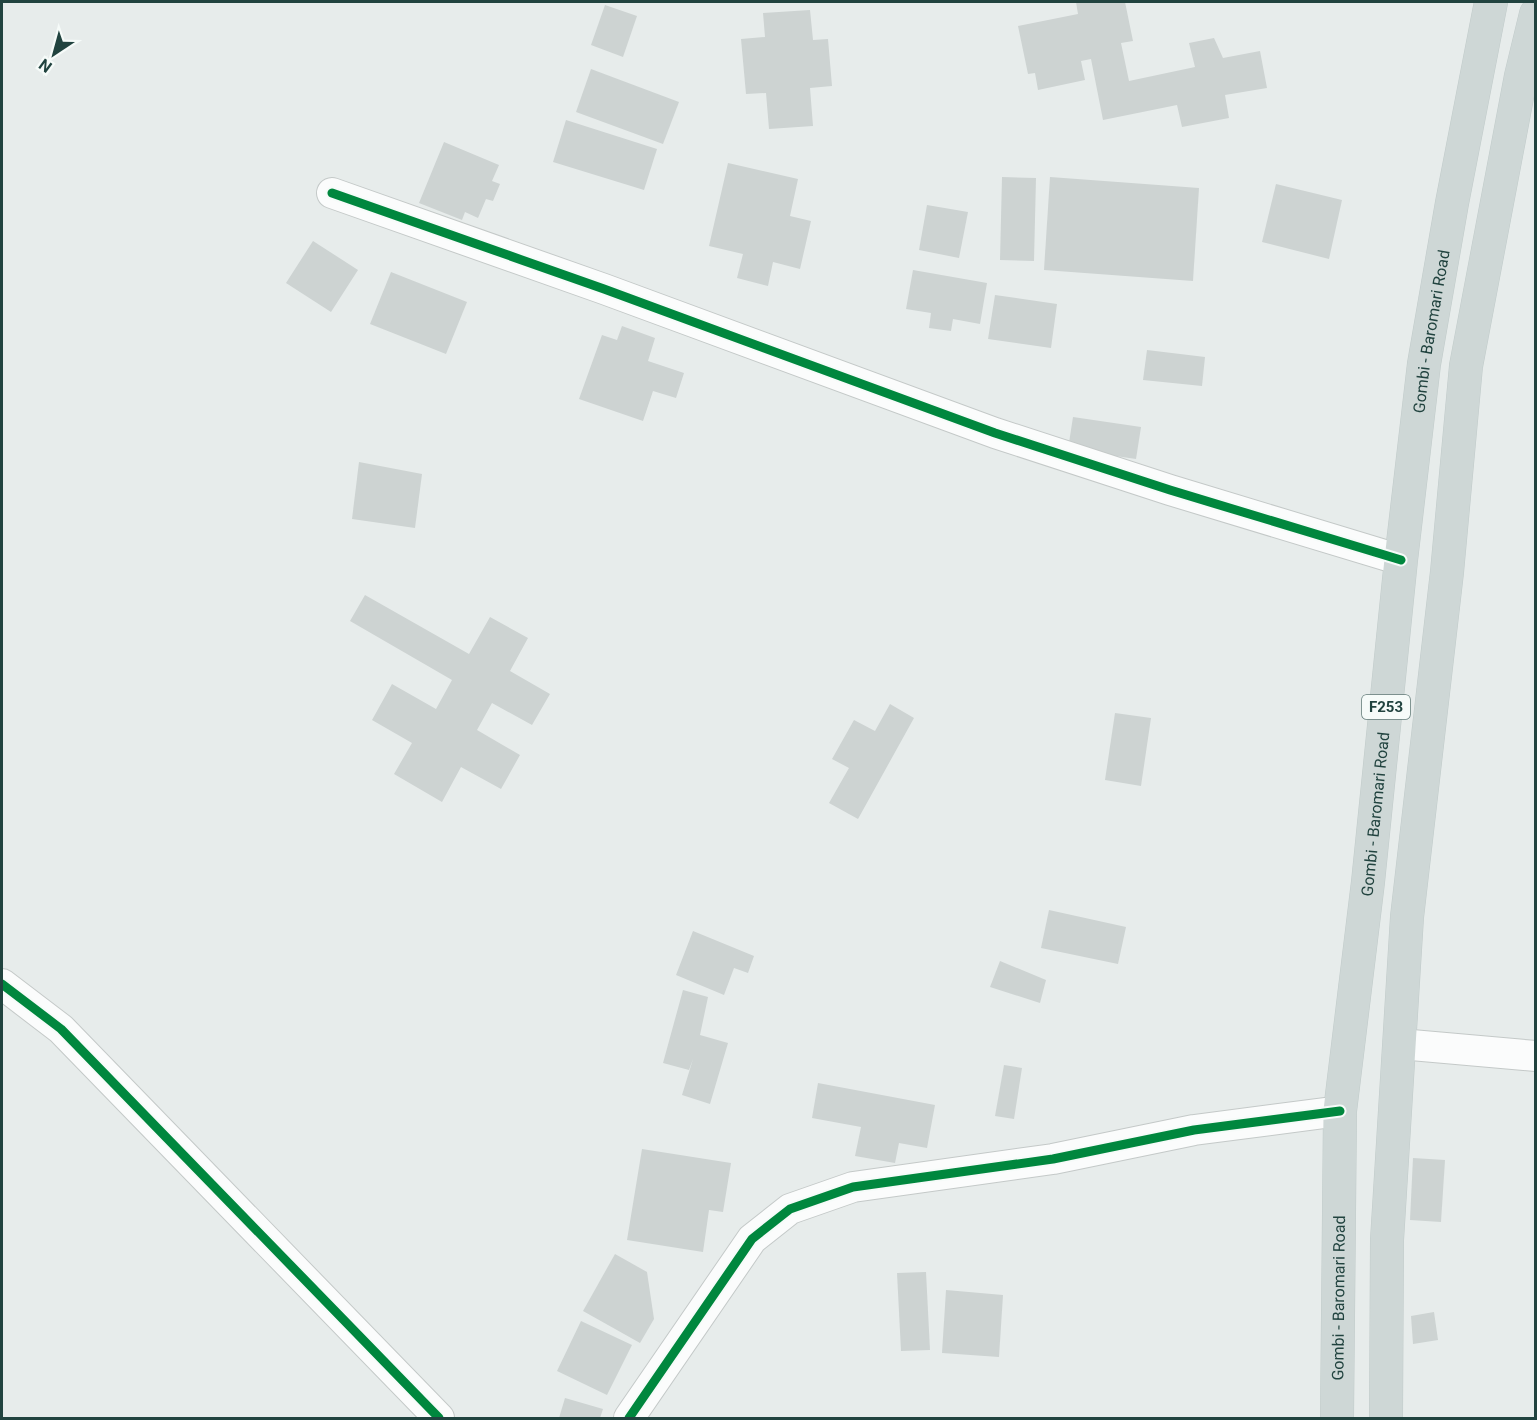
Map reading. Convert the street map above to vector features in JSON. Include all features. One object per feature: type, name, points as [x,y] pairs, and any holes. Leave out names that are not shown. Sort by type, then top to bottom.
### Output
[{"type":"main road","name":"Gombi - Baromari Road","points":[[1337,1419],[1340,1111],[1368,882],[1401,560],[1424,364],[1491,2]]},
{"type":"main road","name":"F253","points":[[1386,1419],[1387,1240],[1407,918],[1447,572],[1466,366],[1521,76],[1536,14]]},
{"type":"main road","points":[[1387,695],[1432,711]]},
{"type":"street","points":[[332,193],[604,289],[995,433],[1170,490],[1401,560]]},
{"type":"street","points":[[2,984],[61,1029],[439,1419]]},
{"type":"street","points":[[1400,1044],[1536,1056]]},
{"type":"street","points":[[628,1419],[752,1239],[790,1209],[853,1187],[1053,1159],[1194,1130],[1340,1111]]},
{"type":"building","points":[[1076,2],[1125,2],[1133,41],[1121,43],[1129,81],[1195,67],[1189,43],[1214,38],[1223,58],[1260,51],[1267,88],[1225,95],[1229,118],[1182,127],[1177,105],[1103,120],[1091,59],[1081,61],[1085,80],[1038,90],[1035,73],[1028,74],[1018,26],[1078,14]]},
{"type":"building","points":[[605,5],[637,16],[623,57],[591,45]]},
{"type":"building","points":[[810,10],[813,40],[828,39],[832,86],[810,88],[813,126],[769,129],[766,93],[746,94],[741,39],[765,37],[763,13]]},
{"type":"building","points":[[591,69],[679,102],[663,144],[576,112]]},
{"type":"building","points":[[566,120],[657,149],[644,190],[553,162]]},
{"type":"building","points":[[444,142],[499,165],[492,181],[500,184],[493,201],[486,199],[478,218],[465,212],[462,220],[419,203]]},
{"type":"building","points":[[728,163],[798,179],[790,216],[811,221],[800,269],[773,262],[768,286],[737,278],[743,254],[709,246]]},
{"type":"building","points":[[1002,177],[1036,178],[1034,261],[1000,260]]},
{"type":"building","points":[[1050,177],[1199,188],[1193,281],[1044,270]]},
{"type":"building","points":[[1276,184],[1342,200],[1329,259],[1262,242]]},
{"type":"building","points":[[927,205],[968,212],[959,258],[919,250]]},
{"type":"building","points":[[313,241],[358,270],[331,312],[286,283]]},
{"type":"building","points":[[913,270],[987,283],[980,324],[953,319],[951,331],[929,328],[931,313],[906,309]]},
{"type":"building","points":[[391,272],[467,302],[446,354],[370,324]]},
{"type":"building","points":[[995,295],[1057,304],[1051,348],[988,339]]},
{"type":"building","points":[[622,326],[655,338],[648,361],[684,373],[676,398],[653,391],[643,421],[579,399],[602,335],[617,340]]},
{"type":"building","points":[[1147,350],[1205,357],[1202,386],[1143,380]]},
{"type":"building","points":[[1073,417],[1141,427],[1136,459],[1068,449]]},
{"type":"building","points":[[359,462],[422,474],[415,528],[352,519]]},
{"type":"building","points":[[365,595],[469,654],[490,617],[528,638],[510,671],[550,694],[532,725],[492,703],[477,730],[520,755],[501,789],[461,767],[442,802],[394,774],[412,743],[372,720],[392,684],[436,709],[452,680],[350,621]]},
{"type":"building","points":[[890,704],[914,718],[858,819],[829,803],[849,768],[832,759],[854,720],[875,731]]},
{"type":"building","points":[[1115,713],[1151,718],[1141,786],[1105,780]]},
{"type":"building","points":[[1049,910],[1126,927],[1118,964],[1041,948]]},
{"type":"building","points":[[693,931],[754,956],[748,973],[734,968],[724,995],[676,975]]},
{"type":"building","points":[[1000,961],[1046,980],[1040,1003],[990,987]]},
{"type":"building","points":[[683,990],[708,997],[700,1035],[728,1043],[710,1104],[682,1095],[693,1059],[689,1070],[663,1063]]},
{"type":"building","points":[[1004,1065],[1022,1068],[1014,1119],[995,1116]]},
{"type":"building","points":[[818,1083],[935,1105],[927,1148],[899,1143],[895,1163],[855,1156],[861,1127],[812,1118]]},
{"type":"building","points":[[642,1149],[731,1163],[723,1212],[709,1210],[703,1252],[627,1240]]},
{"type":"building","points":[[1413,1158],[1445,1160],[1441,1222],[1410,1220]]},
{"type":"building","points":[[615,1254],[647,1272],[654,1319],[640,1343],[583,1311]]},
{"type":"building","points":[[926,1272],[930,1350],[901,1351],[897,1273]]},
{"type":"building","points":[[946,1290],[1003,1295],[999,1357],[942,1353]]},
{"type":"building","points":[[1434,1312],[1438,1340],[1413,1344],[1411,1316]]},
{"type":"building","points":[[581,1321],[632,1345],[607,1395],[557,1371]]},
{"type":"building","points":[[565,1398],[603,1409],[600,1418],[559,1418]]},
{"type":"cycle path","points":[[332,193],[604,289],[995,433],[1170,490],[1401,560]]},
{"type":"cycle path","points":[[2,984],[61,1029],[439,1418]]},
{"type":"cycle path","points":[[629,1418],[752,1239],[790,1209],[853,1187],[1053,1159],[1194,1130],[1340,1111]]}]
